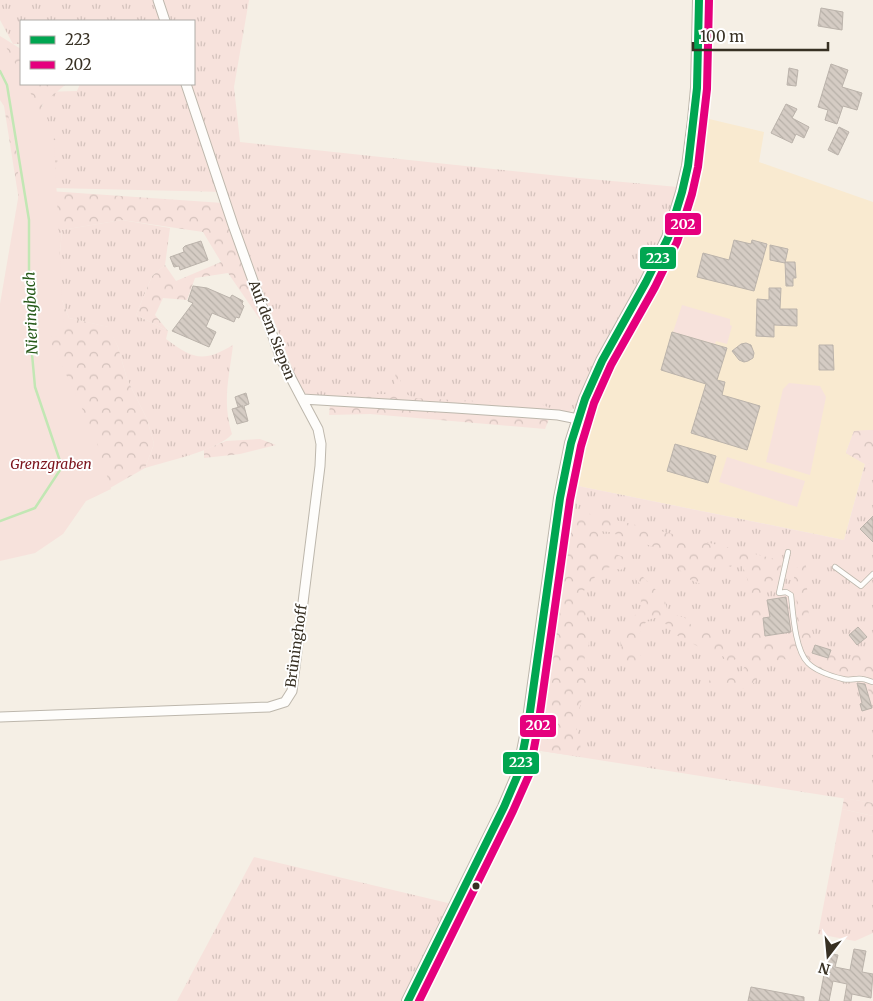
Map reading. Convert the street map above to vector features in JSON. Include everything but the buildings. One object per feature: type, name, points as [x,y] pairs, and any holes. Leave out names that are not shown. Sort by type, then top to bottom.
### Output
[{"type":"street","points":[[158,0],[165,20]]},
{"type":"street","points":[[408,1001],[504,807],[519,772],[530,716],[565,467],[578,419],[602,361],[660,257],[676,215],[688,166],[697,88],[699,0]]},
{"type":"street","name":"Auf dem Siepen","points":[[186,85],[233,225],[281,359],[302,399]]},
{"type":"street","points":[[302,399],[558,415],[578,419]]},
{"type":"street","name":"Brüninghoff","points":[[0,717],[269,707],[285,702],[292,691],[320,466],[321,444],[318,430],[302,399]]},
{"type":"lane","points":[[788,552],[780,593],[786,592],[791,596],[795,628],[800,648],[806,661],[815,669],[830,676],[850,681],[860,678],[873,682]]},
{"type":"lane","points":[[835,567],[861,586],[873,574]]},
{"type":"shaded area","points":[[705,118],[764,132],[759,162],[873,202],[873,430],[854,432],[846,452],[865,464],[844,540],[573,485],[587,428],[610,368],[653,292],[684,228],[693,202]]},
{"type":"green space","points":[[0,0],[249,0],[234,87],[240,142],[678,187],[662,236],[576,407],[569,412],[312,397],[301,391],[225,192],[52,188],[41,92],[77,91],[80,85],[195,85],[195,20],[20,20],[20,44],[13,44],[0,20]]},
{"type":"green space","points":[[0,36],[20,48],[20,85],[65,85],[42,105],[60,152],[49,191],[223,203],[261,321],[228,273],[195,278],[187,300],[163,298],[155,315],[168,331],[136,315],[152,276],[165,265],[176,281],[221,262],[203,232],[122,220],[62,230],[57,287],[69,318],[109,327],[118,347],[127,379],[147,419],[154,444],[145,468],[96,496],[47,511],[29,264],[4,106],[0,100]]},
{"type":"green space","name":"Grenzgraben","points":[[0,36],[20,72],[20,85],[26,85],[54,140],[64,337],[48,336],[95,436],[111,489],[86,501],[63,534],[35,553],[0,561],[0,304],[19,193],[17,155],[7,110],[0,99]]},
{"type":"green space","points":[[122,220],[170,228],[165,265],[152,276],[136,315],[168,331],[166,339],[191,354],[206,356],[223,351],[233,345],[227,400],[227,411],[232,434],[225,440],[205,450],[145,468],[154,444],[147,419],[127,379],[118,347],[108,327],[69,318],[57,287],[62,230]]},
{"type":"green space","points":[[682,305],[730,319],[730,325],[732,326],[727,344],[716,341],[715,344],[673,332]]},
{"type":"green space","points":[[396,366],[401,368],[400,390],[413,398],[540,404],[553,409],[545,429],[370,414],[329,415],[331,394],[394,394]]},
{"type":"green space","points":[[789,383],[820,386],[826,397],[810,475],[766,462],[783,389]]},
{"type":"green space","points":[[873,430],[873,803],[535,750],[553,637],[573,485],[844,540],[865,464],[846,453],[854,431]]},
{"type":"green space","points":[[873,430],[873,463],[865,464],[846,453],[854,431]]},
{"type":"green space","points":[[260,439],[276,445],[240,454],[204,458],[204,450],[226,441]]},
{"type":"green space","points":[[727,457],[805,481],[797,507],[719,482]]},
{"type":"green space","points":[[570,509],[783,561],[778,576],[768,584],[762,599],[763,637],[801,643],[794,577],[798,565],[806,565],[808,609],[815,645],[831,650],[830,654],[851,663],[854,651],[871,649],[873,653],[873,679],[871,680],[873,706],[866,682],[833,675],[784,659],[771,662],[761,669],[755,682],[743,689],[708,684],[712,675],[730,678],[738,676],[747,664],[750,614],[749,584],[742,564],[734,559],[731,567],[721,563],[713,565],[708,576],[701,584],[683,574],[663,550],[609,532],[599,531],[597,548],[624,557],[627,562],[621,570],[610,567],[599,572],[583,592],[590,600],[585,604],[584,623],[589,644],[584,660],[589,672],[575,725],[580,739],[581,757],[535,750]]},
{"type":"green space","points":[[641,575],[664,598],[668,612],[685,618],[692,626],[699,629],[715,631],[722,639],[733,645],[739,657],[728,664],[723,656],[713,659],[701,648],[676,635],[659,617],[647,620],[639,637],[638,646],[644,663],[636,669],[616,657],[622,646],[619,638],[629,628],[630,619],[642,610],[641,586],[635,579]]},
{"type":"green space","points":[[844,798],[873,803],[873,816],[842,809]]},
{"type":"green space","points":[[842,809],[873,816],[873,933],[855,941],[818,934]]},
{"type":"green space","points":[[254,857],[452,904],[403,1001],[177,1001]]},
{"type":"waterway","name":"Nieringbach","points":[[0,71],[7,85],[29,220],[29,321],[35,387],[62,467],[35,508],[0,521]]},
{"type":"transit line","name":"223","points":[[408,1001],[504,807],[519,772],[528,726],[560,498],[571,443],[585,399],[602,361],[668,238],[682,192],[688,166],[697,88],[699,0]]},
{"type":"transit line","name":"202","points":[[419,1001],[529,775],[538,727],[570,500],[581,446],[594,403],[611,365],[655,287],[677,242],[692,194],[698,167],[707,89],[709,0]]}]
